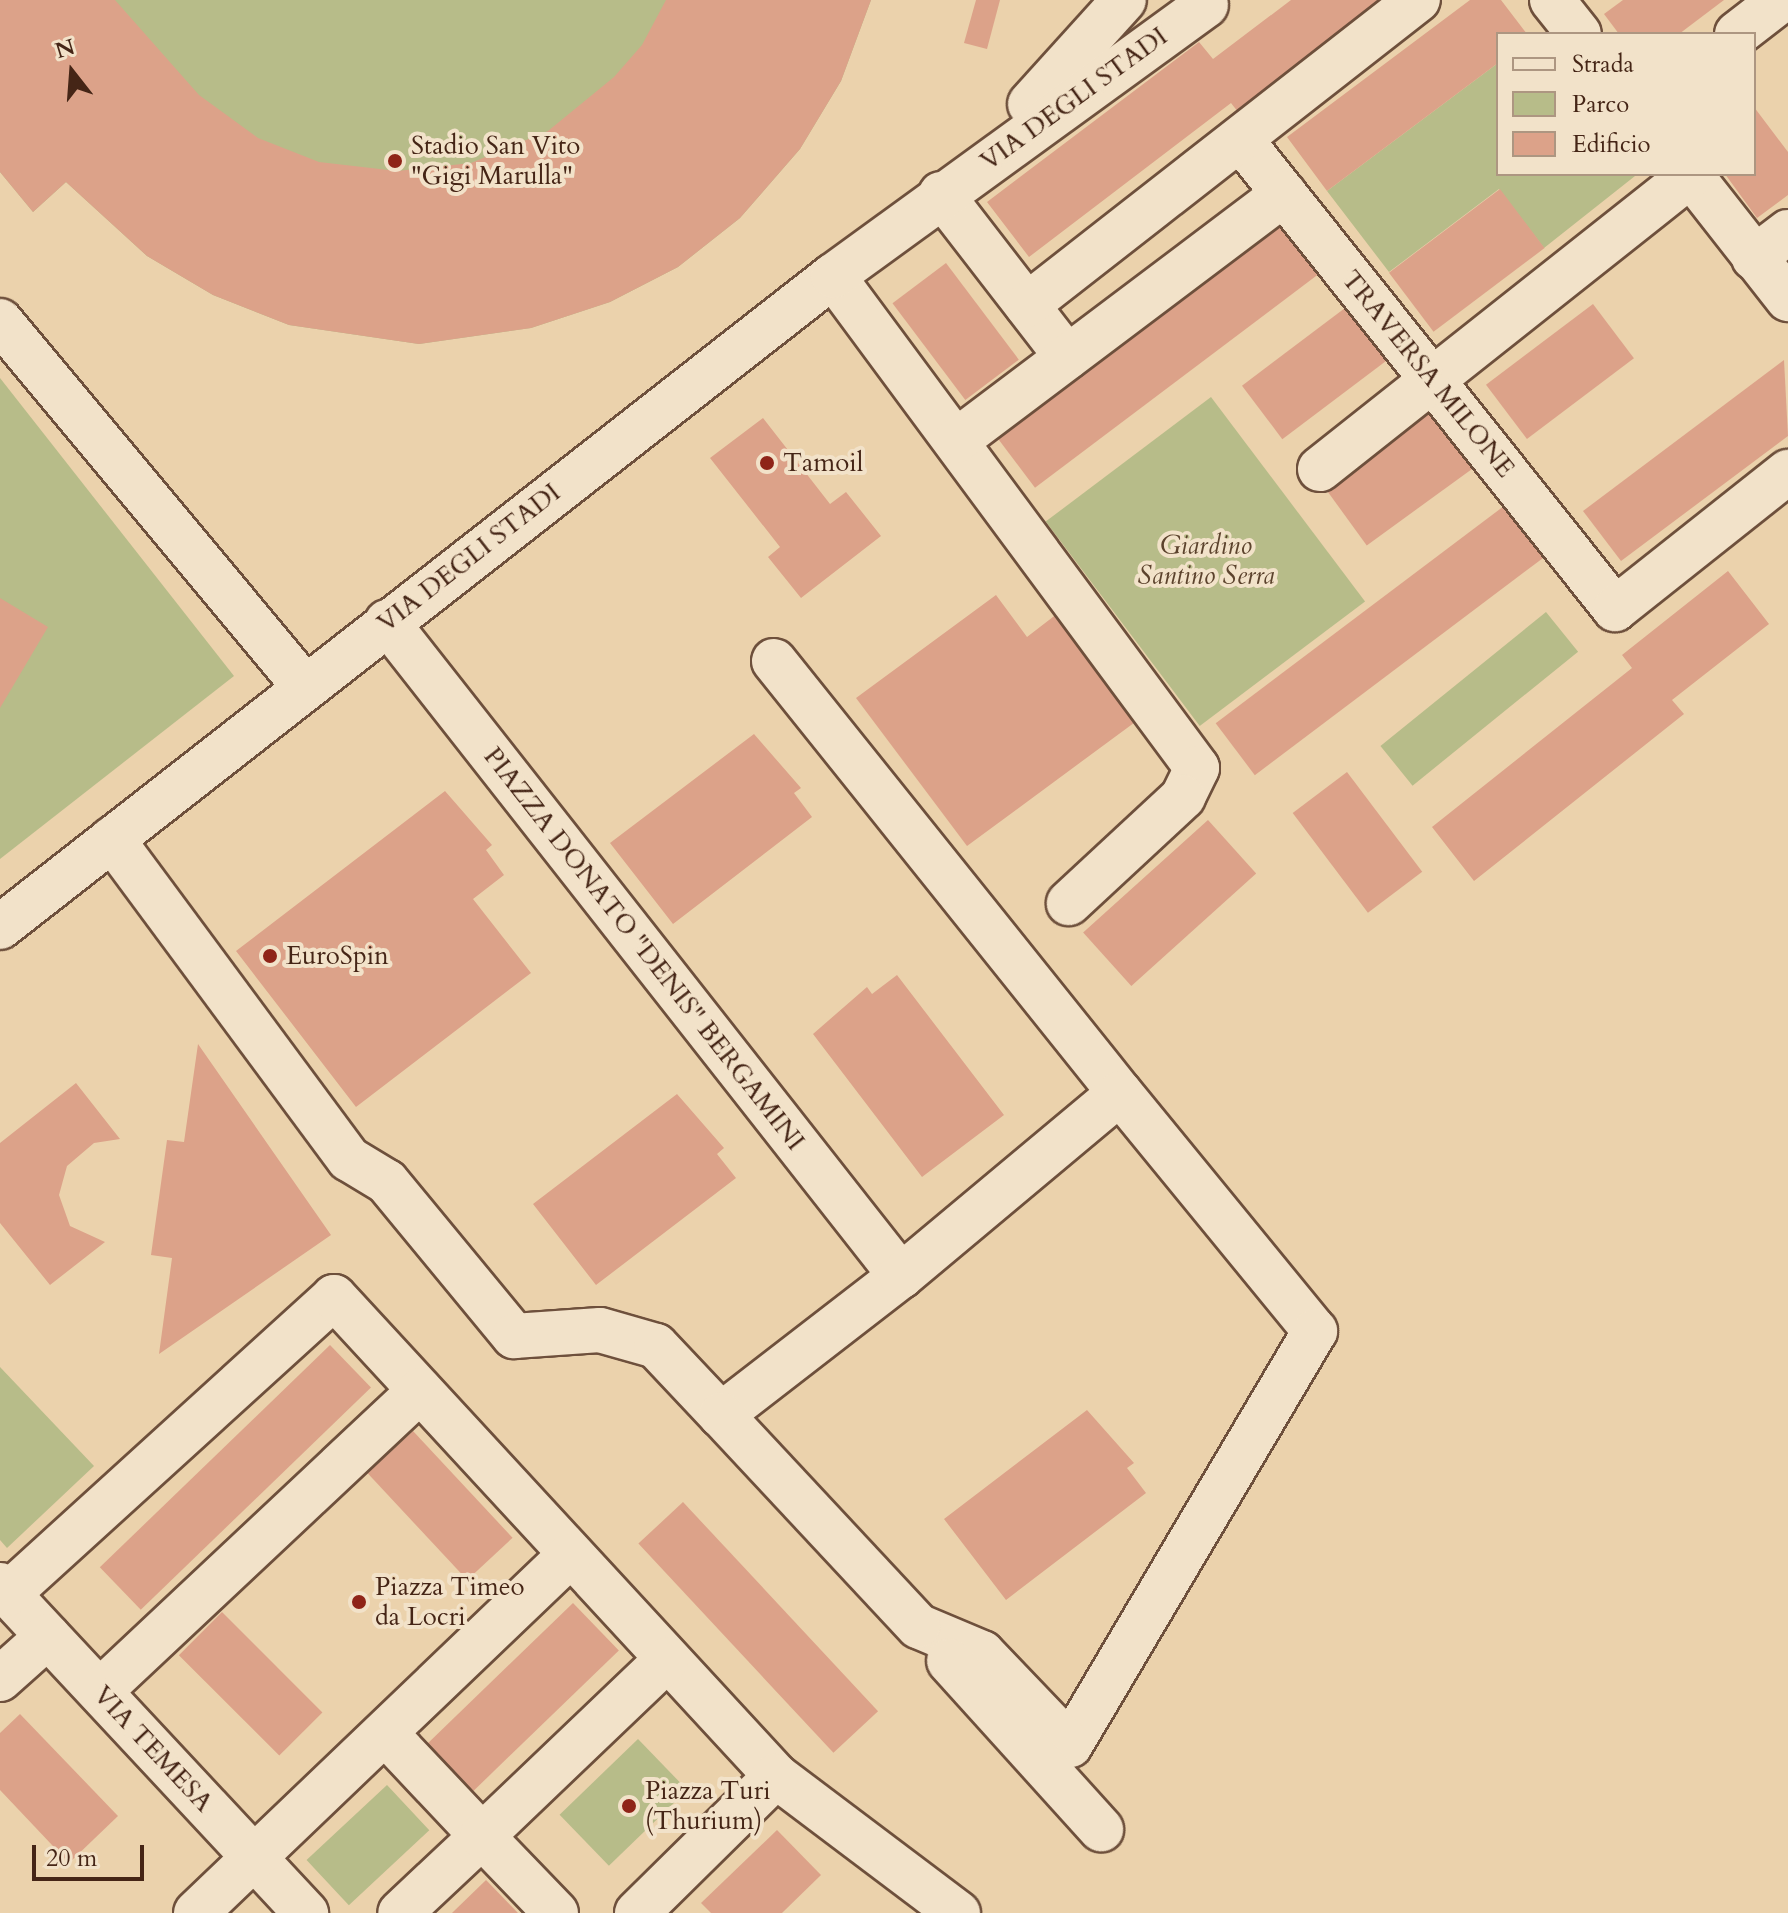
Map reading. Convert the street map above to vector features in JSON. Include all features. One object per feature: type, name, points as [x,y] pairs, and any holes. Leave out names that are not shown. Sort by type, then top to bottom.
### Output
[{"type":"street","name":"VIA DEGLI STADI","points":[[941,194],[1078,57],[1124,0]]},
{"type":"street","points":[[1027,305],[1418,0]]},
{"type":"street","points":[[1740,32],[1781,0]]},
{"type":"street","name":"VIA DEGLI STADI","points":[[0,927],[304,686],[833,276],[1203,2]]},
{"type":"street","name":"TRAVERSA MILONE","points":[[1241,140],[1615,609],[1788,472]]},
{"type":"street","points":[[1320,469],[1690,176]]},
{"type":"street","points":[[1692,176],[1771,245],[1788,299]]},
{"type":"street","points":[[941,194],[1067,357]]},
{"type":"street","points":[[956,441],[1284,194]]},
{"type":"street","points":[[833,276],[1197,768],[1183,797],[1069,903]]},
{"type":"street","points":[[0,321],[304,686]]},
{"type":"street","name":"PIAZZA DONATO \"DENIS\" BERGAMINI","points":[[387,622],[901,1276]]},
{"type":"street","points":[[774,661],[1315,1331],[1070,1745],[982,1653],[918,1626]]},
{"type":"street","points":[[112,839],[349,1159],[387,1182],[514,1336],[600,1330],[656,1346],[918,1626],[1101,1829]]},
{"type":"street","points":[[721,1415],[901,1276],[1120,1093]]},
{"type":"street","points":[[4,1589],[334,1297],[569,1556],[776,1776],[958,1913]]},
{"type":"street","points":[[100,1691],[420,1391]]},
{"type":"street","points":[[196,1913],[255,1860],[569,1556]]},
{"type":"street","name":"VIA TEMESA","points":[[4,1589],[306,1913]]},
{"type":"street","points":[[0,1679],[48,1636]]},
{"type":"street","points":[[414,1900],[666,1660]]},
{"type":"street","points":[[386,1734],[556,1913]]},
{"type":"street","points":[[637,1913],[776,1776]]},
{"type":"green space","name":"Stadio San Vito \"Gigi Marulla\"","points":[[0,0],[871,0],[841,81],[800,149],[740,218],[678,267],[610,302],[531,328],[419,344],[289,325],[213,295],[147,256],[66,182],[33,212],[0,172]]},
{"type":"green space","points":[[1496,64],[1496,176],[1635,176],[1544,248],[1499,189],[1389,272],[1327,191]]},
{"type":"green space","points":[[0,378],[234,676],[0,859]]},
{"type":"green space","name":"Giardino Santino Serra","points":[[1211,397],[1365,601],[1200,726],[1046,522]]},
{"type":"green space","points":[[1546,612],[1578,652],[1413,786],[1380,746]]},
{"type":"green space","points":[[0,1367],[94,1466],[7,1548],[0,1540]]},
{"type":"green space","points":[[638,1739],[687,1790],[609,1866],[560,1815]]},
{"type":"green space","points":[[387,1785],[429,1830],[349,1905],[307,1860]]},
{"type":"building","name":"Stadio San Vito \"Gigi Marulla\"","points":[[0,0],[115,0],[199,95],[258,138],[319,162],[397,171],[471,163],[548,131],[614,77],[642,45],[666,0],[871,0],[841,81],[800,149],[740,218],[678,267],[610,302],[531,328],[419,344],[289,325],[213,295],[147,256],[66,182],[33,212],[0,172]]},
{"type":"building","points":[[976,0],[1000,0],[987,49],[964,43]]},
{"type":"building","points":[[1291,0],[1404,0],[1245,121],[1231,103],[1029,257],[987,202],[1199,42],[1213,59]]},
{"type":"building","points":[[1470,0],[1501,0],[1525,32],[1496,32],[1496,64],[1327,191],[1287,137]]},
{"type":"building","points":[[1623,0],[1724,0],[1682,32],[1618,32],[1604,14]]},
{"type":"building","points":[[1756,110],[1788,152],[1788,195],[1757,218],[1726,176],[1756,176]]},
{"type":"building","points":[[1500,189],[1545,248],[1434,332],[1389,273]]},
{"type":"building","points":[[1282,224],[1319,274],[1035,488],[998,438]]},
{"type":"building","points":[[946,263],[1019,360],[965,400],[892,303]]},
{"type":"building","points":[[1593,304],[1634,358],[1527,439],[1486,385]]},
{"type":"building","points":[[1349,305],[1389,359],[1282,439],[1242,386]]},
{"type":"building","points":[[1784,360],[1788,436],[1621,561],[1583,511]]},
{"type":"building","points":[[1431,411],[1473,468],[1367,545],[1325,488]]},
{"type":"building","points":[[763,418],[830,504],[846,492],[881,536],[801,598],[768,557],[780,547],[710,458]]},
{"type":"building","points":[[1504,506],[1543,558],[1255,775],[1216,723]]},
{"type":"building","points":[[1728,571],[1769,624],[1672,700],[1684,714],[1474,881],[1432,827],[1632,668],[1622,655]]},
{"type":"building","points":[[996,595],[1027,637],[1062,610],[1142,717],[967,846],[856,698]]},
{"type":"building","points":[[0,598],[48,627],[0,708]]},
{"type":"building","points":[[754,734],[801,788],[794,793],[812,817],[673,924],[610,843]]},
{"type":"building","points":[[1347,772],[1422,872],[1368,913],[1293,813]]},
{"type":"building","points":[[445,791],[492,845],[486,850],[504,875],[473,899],[531,973],[356,1107],[236,951]]},
{"type":"building","points":[[1208,820],[1256,874],[1131,986],[1083,932]]},
{"type":"building","points":[[897,975],[1004,1115],[922,1177],[813,1034],[867,987],[872,994]]},
{"type":"building","points":[[198,1044],[331,1235],[159,1354],[172,1258],[151,1255],[167,1140],[184,1142]]},
{"type":"building","points":[[76,1083],[120,1139],[94,1143],[67,1166],[59,1195],[70,1226],[105,1242],[50,1285],[0,1223],[0,1143]]},
{"type":"building","points":[[677,1094],[724,1148],[717,1154],[736,1178],[596,1285],[533,1204]]},
{"type":"building","points":[[330,1345],[371,1387],[141,1610],[100,1567]]},
{"type":"building","points":[[1087,1410],[1134,1463],[1127,1468],[1146,1493],[1006,1600],[944,1519]]},
{"type":"building","points":[[413,1431],[513,1538],[467,1580],[368,1473]]},
{"type":"building","points":[[683,1502],[878,1711],[833,1753],[638,1544]]},
{"type":"building","points":[[573,1603],[619,1650],[465,1799],[419,1752]]},
{"type":"building","points":[[222,1612],[322,1712],[279,1756],[179,1655]]},
{"type":"building","points":[[20,1714],[118,1816],[69,1863],[0,1790],[0,1733]]},
{"type":"building","points":[[777,1830],[821,1875],[782,1913],[711,1913],[701,1903]]},
{"type":"building","points":[[486,1880],[518,1913],[452,1913]]},
{"type":"place","name":"Stadio San Vito \"Gigi Marulla\"","points":[[395,161]]},
{"type":"place","name":"Tamoil","points":[[767,463]]},
{"type":"place","name":"EuroSpin","points":[[270,956]]},
{"type":"place","name":"Piazza Timeo da Locri","points":[[359,1602]]},
{"type":"place","name":"Piazza Turi (Thurium)","points":[[629,1806]]}]
